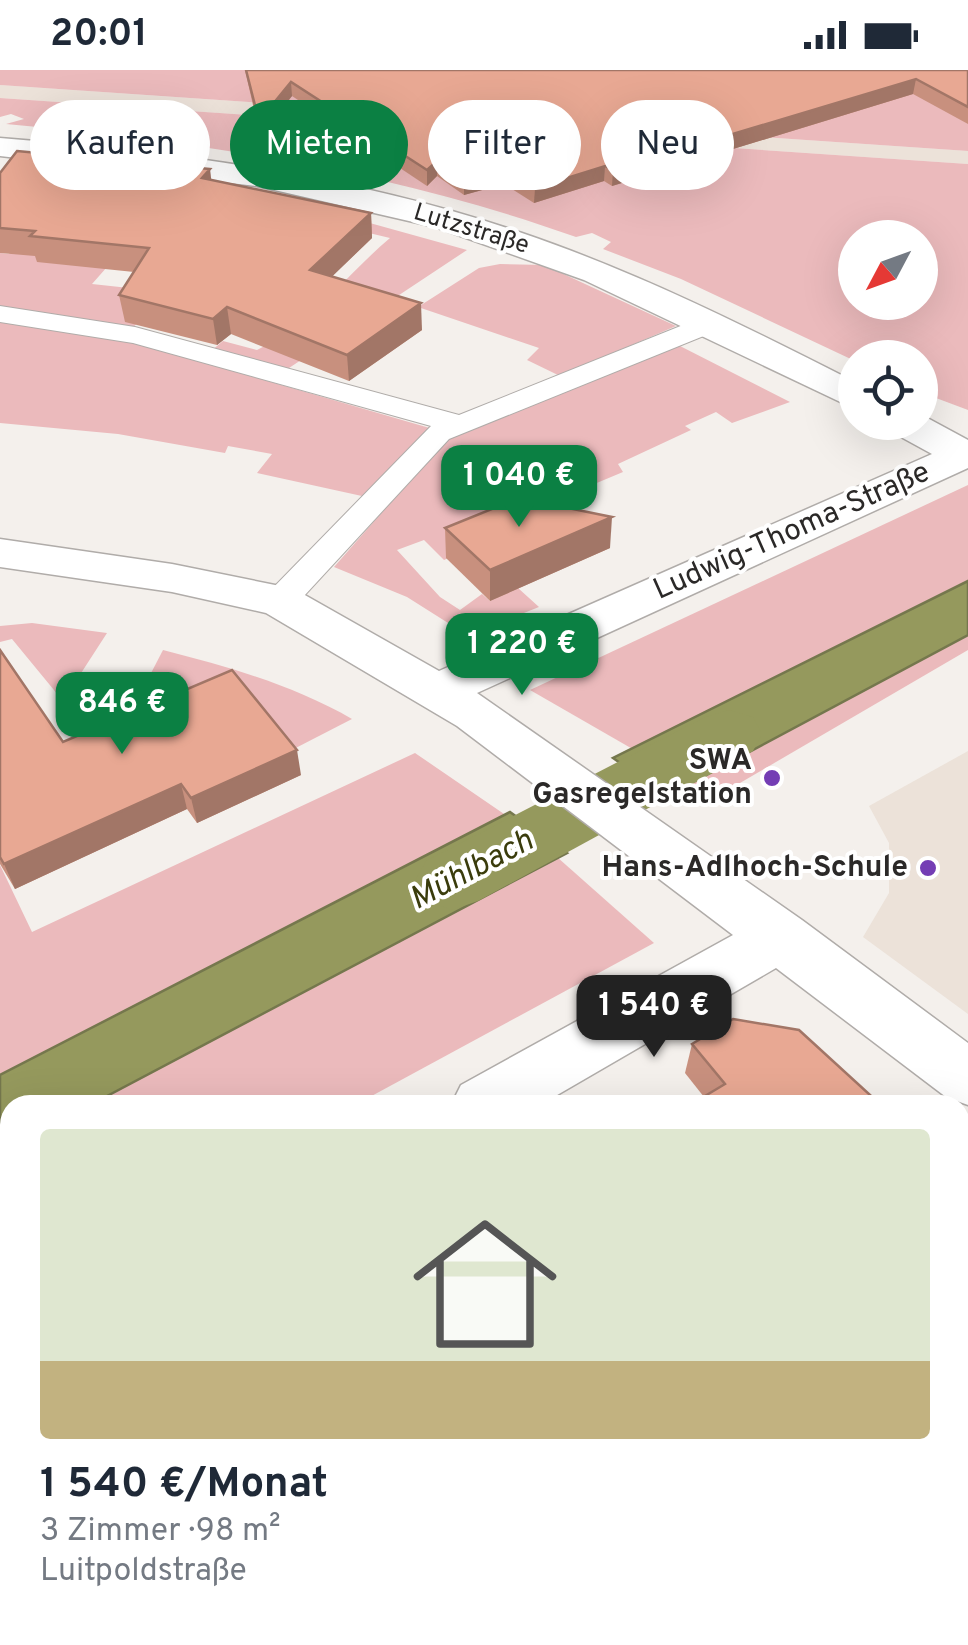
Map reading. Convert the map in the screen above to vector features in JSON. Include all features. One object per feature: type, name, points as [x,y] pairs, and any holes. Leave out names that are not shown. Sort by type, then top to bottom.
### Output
[{"type":"street","name":"Lutzstraße","points":[[0,146],[216,169],[429,215],[560,259],[838,390]]},
{"type":"street","points":[[938,439],[966,453]]},
{"type":"street","name":"Ludwig-Thoma-Straße","points":[[440,690],[966,453]]},
{"type":"street","points":[[12,562],[172,578],[280,601],[440,690],[782,936],[968,1078]]},
{"type":"street","points":[[501,1095],[782,936]]},
{"type":"lane","points":[[0,314],[135,335],[460,425]]},
{"type":"lane","points":[[280,601],[439,433],[707,326]]},
{"type":"shaded area","points":[[0,70],[968,70],[968,151],[734,135],[734,100],[601,100],[601,126],[581,125],[581,100],[428,100],[428,114],[408,113],[408,100],[230,101],[0,85]]},
{"type":"shaded area","points":[[0,85],[230,101],[230,114],[210,112],[210,100],[0,98]]},
{"type":"shaded area","points":[[0,98],[30,100],[30,127],[6,124],[24,119],[11,114],[0,117]]},
{"type":"shaded area","points":[[210,112],[230,114],[230,151],[210,148]]},
{"type":"shaded area","points":[[408,113],[428,114],[428,127],[408,126]]},
{"type":"shaded area","points":[[581,125],[601,126],[601,139],[581,138]]},
{"type":"shaded area","points":[[408,126],[428,127],[428,190],[581,190],[581,138],[601,139],[601,190],[734,190],[734,148],[968,164],[968,410],[938,399],[938,340],[838,340],[838,353],[681,279],[603,249],[611,242],[592,233],[576,237],[408,187]]},
{"type":"shaded area","points":[[734,135],[968,151],[968,164],[734,148]]},
{"type":"shaded area","points":[[323,210],[467,250],[286,370],[211,351],[223,341],[257,350],[277,339],[312,313],[390,238],[314,220]]},
{"type":"shaded area","points":[[13,248],[107,267],[92,284],[129,288],[209,260],[132,328],[0,307],[0,253],[9,254]]},
{"type":"shaded area","points":[[500,264],[544,265],[676,326],[560,376],[527,360],[539,348],[418,307],[479,268]]},
{"type":"shaded area","points":[[0,320],[116,337],[433,429],[371,498],[257,473],[272,454],[228,446],[225,453],[118,434],[0,423]]},
{"type":"shaded area","points":[[680,346],[790,402],[732,423],[716,412],[685,426],[691,430],[618,464],[623,472],[580,490],[563,478],[471,517],[492,539],[444,560],[424,540],[397,550],[440,597],[460,610],[482,594],[490,601],[518,588],[539,607],[488,627],[456,628],[407,597],[334,567],[448,437]]},
{"type":"shaded area","points":[[968,485],[968,650],[716,797],[530,690]]},
{"type":"shaded area","points":[[32,623],[107,633],[63,701],[12,639],[0,642],[0,626]]},
{"type":"shaded area","points":[[163,650],[284,687],[352,719],[284,754],[136,717],[135,704]]},
{"type":"shaded area","name":"Hans-Adlhoch-Schule","points":[[968,751],[968,1014],[863,937],[889,893],[889,843],[869,806]]},
{"type":"shaded area","points":[[415,753],[507,816],[0,1075],[0,865],[32,932]]},
{"type":"shaded area","points":[[557,857],[654,943],[373,1095],[109,1095]]},
{"type":"water","points":[[968,581],[968,635],[667,796],[613,758]]},
{"type":"water","points":[[510,812],[567,853],[109,1095],[0,1095],[0,1075]]},
{"type":"building","points":[[246,70],[968,70],[968,107],[916,79],[734,134],[734,100],[601,100],[601,167],[581,174],[581,100],[428,100],[427,170],[408,158],[408,100],[319,100],[291,82],[276,100],[254,100]]},
{"type":"building","points":[[17,151],[30,152],[30,190],[210,190],[210,180],[230,184],[230,190],[260,190],[371,213],[310,270],[421,303],[347,355],[227,307],[213,319],[119,295],[149,248],[30,236],[35,231],[0,228],[0,173]]},
{"type":"building","points":[[519,498],[612,517],[490,570],[445,528]]},
{"type":"building","points":[[0,650],[63,742],[232,670],[297,750],[191,798],[181,784],[4,864],[0,857]]},
{"type":"building","points":[[733,1019],[799,1030],[870,1095],[707,1095],[725,1084],[692,1044]]},
{"type":"waterway","name":"Mühlbach","points":[[452,881],[729,734]]},
{"type":"place","name":"SWA Gasregelstation","points":[[772,778]]},
{"type":"place","name":"Hans-Adlhoch-Schule","points":[[928,868]]}]
